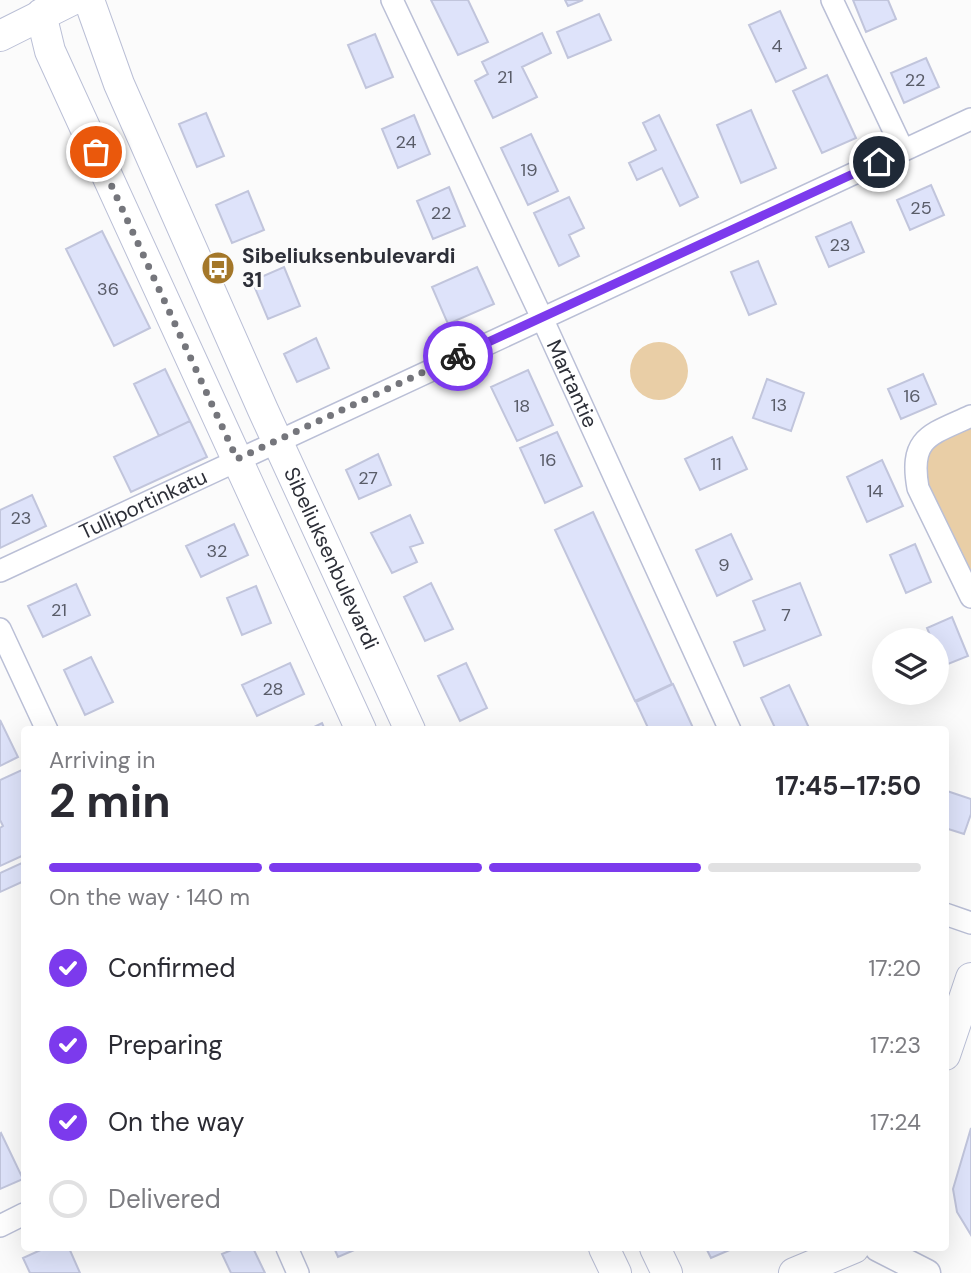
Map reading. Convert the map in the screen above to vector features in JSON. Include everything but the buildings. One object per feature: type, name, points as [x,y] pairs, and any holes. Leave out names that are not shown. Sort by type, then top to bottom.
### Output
[{"type":"main road","name":"Sibeliuksenbulevardi","points":[[89,0],[119,85],[276,441],[408,726]]},
{"type":"main road","name":"Sibeliuksenbulevardi","points":[[55,6],[50,51],[359,726]]},
{"type":"main road","points":[[0,36],[55,6]]},
{"type":"main road","points":[[949,1043],[971,978]]},
{"type":"main road","points":[[605,1251],[616,1273]]},
{"type":"main road","points":[[656,1251],[667,1273]]},
{"type":"main road","points":[[794,1273],[847,1251]]},
{"type":"street","name":"Martantie","points":[[392,0],[542,318],[728,726]]},
{"type":"street","points":[[832,0],[903,150]]},
{"type":"street","name":"Tulliportinkatu","points":[[0,571],[971,119]]},
{"type":"street","points":[[971,416],[933,434],[917,449],[915,468],[918,488],[971,597]]},
{"type":"street","points":[[0,629],[45,726]]},
{"type":"street","points":[[949,915],[971,923]]},
{"type":"street","points":[[0,1226],[21,1216]]},
{"type":"street","points":[[288,1251],[298,1273]]},
{"type":"street","points":[[884,1251],[927,1273]]},
{"type":"shaded area","points":[[653,342],[665,342],[680,350],[688,365],[688,377],[680,392],[665,400],[653,400],[638,392],[630,377],[630,365],[638,350]]},
{"type":"shaded area","points":[[971,425],[971,576],[932,496],[924,465],[925,454],[933,444]]},
{"type":"way so far","points":[[96,152],[237,459],[458,356]]},
{"type":"place","name":"Sibeliuksenbulevardi 31","points":[[218,268]]},
{"type":"route","points":[[458,356],[879,162]]}]
